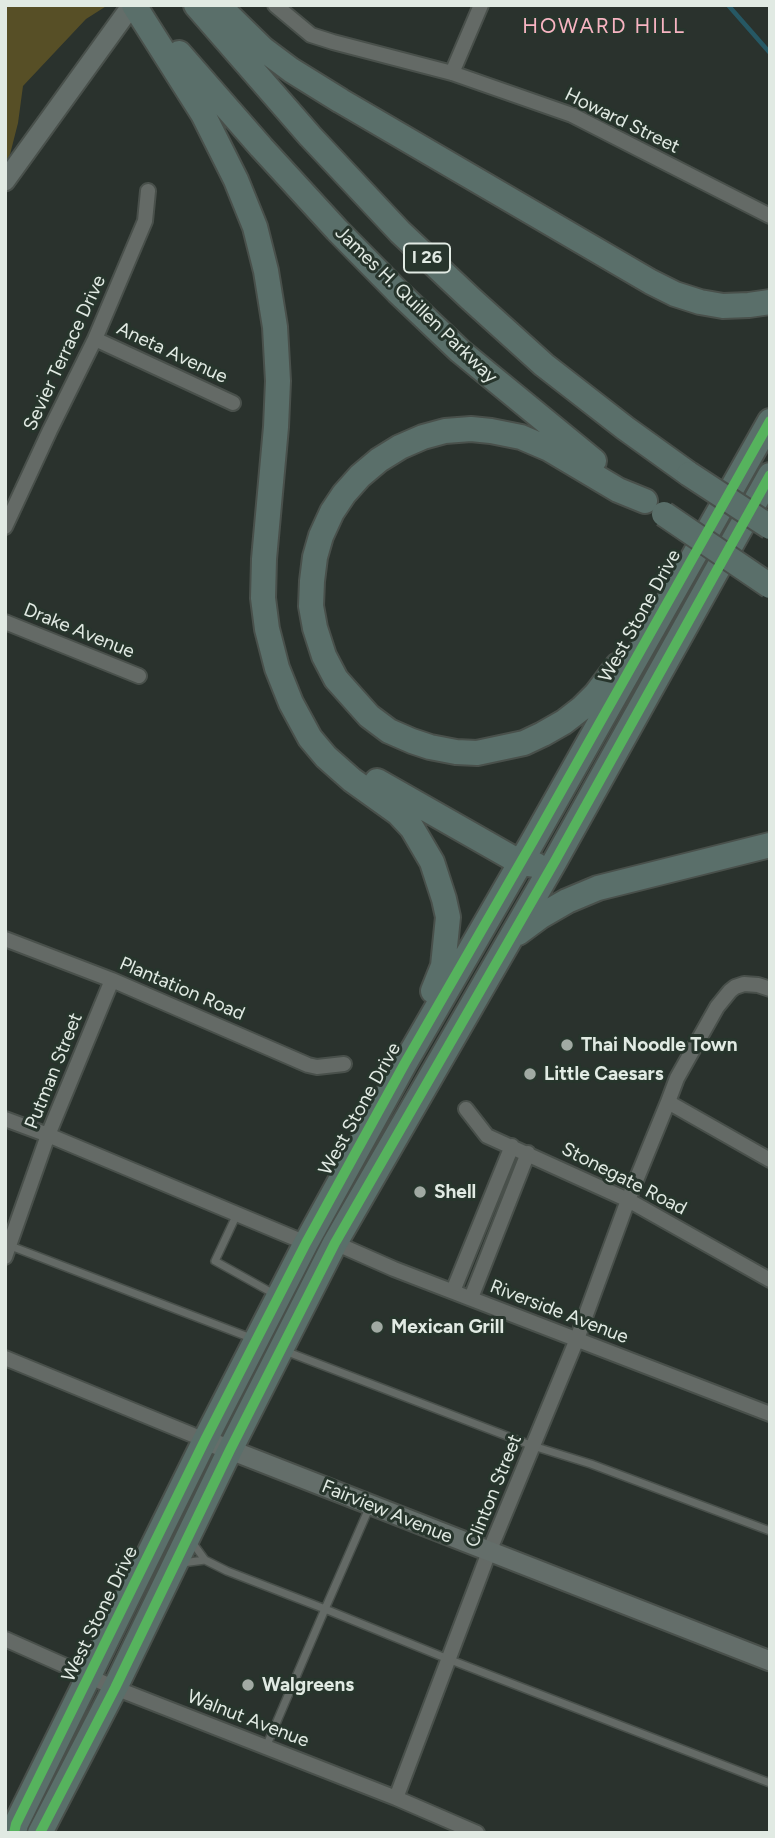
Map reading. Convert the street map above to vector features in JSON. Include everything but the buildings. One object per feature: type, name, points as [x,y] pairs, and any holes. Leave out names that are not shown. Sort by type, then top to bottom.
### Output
[{"type":"highway","points":[[134,5],[169,50],[236,180],[255,227],[266,271],[275,327],[278,381],[263,598],[267,629],[277,668],[291,703],[310,738],[327,758],[398,813],[412,828],[432,862],[448,916],[443,967],[405,1063]]},
{"type":"highway","points":[[204,6],[291,70],[341,101],[652,282],[675,294],[723,306],[770,302]]},
{"type":"highway","name":"I 26","points":[[204,6],[310,136],[400,232],[471,299],[554,373],[625,428],[770,527]]},
{"type":"highway","name":"James H. Quillen Parkway","points":[[169,50],[337,230],[460,351],[547,424],[655,507],[770,586]]},
{"type":"highway","name":"West Stone Drive","points":[[14,1833],[16,1824],[205,1440],[306,1243],[405,1063],[770,421]]},
{"type":"highway","points":[[655,507],[521,437],[471,429],[445,431],[400,447],[369,468],[344,494],[321,536],[315,557],[311,606],[314,628],[324,656],[335,678],[369,716],[389,731],[430,747],[456,752],[477,752],[524,743],[564,722],[596,694],[685,570]]},
{"type":"highway","points":[[40,1833],[115,1688],[230,1450],[335,1243],[555,861],[770,475]]},
{"type":"highway","points":[[719,566],[770,505]]},
{"type":"highway","points":[[291,703],[317,733],[351,763],[386,786],[521,863],[547,864],[555,861]]},
{"type":"highway","points":[[511,938],[541,916],[591,891],[770,845]]},
{"type":"highway","points":[[335,1243],[331,1233],[331,1219],[389,1113],[390,1091]]},
{"type":"highway","points":[[281,1350],[281,1322],[312,1261],[306,1243]]},
{"type":"street","points":[[5,181],[134,5]]},
{"type":"street","name":"Howard Street","points":[[275,5],[311,35],[333,43],[452,72],[572,115],[770,216]]},
{"type":"street","points":[[452,72],[481,5]]},
{"type":"street","name":"Sevier Terrace Drive","points":[[5,527],[95,339],[145,221],[148,191]]},
{"type":"street","name":"Aneta Avenue","points":[[95,339],[233,403]]},
{"type":"street","name":"Drake Avenue","points":[[5,622],[139,676]]},
{"type":"street","name":"Plantation Road","points":[[5,939],[112,980],[308,1065],[317,1068],[344,1064]]},
{"type":"street","name":"Putman Street","points":[[7,1249],[48,1135],[112,980]]},
{"type":"street","name":"Clinton Street","points":[[396,1798],[489,1552],[577,1339],[628,1200],[677,1078],[717,1007],[730,991],[744,984],[770,989]]},
{"type":"street","points":[[668,1102],[770,1160]]},
{"type":"street","name":"Stonegate Road","points":[[466,1109],[487,1136],[628,1200],[770,1280]]},
{"type":"street","points":[[5,1119],[306,1243]]},
{"type":"street","points":[[453,1291],[512,1146]]},
{"type":"street","points":[[471,1298],[528,1153]]},
{"type":"street","name":"Riverside Avenue","points":[[335,1243],[394,1269],[770,1414]]},
{"type":"street","name":"Fairview Avenue","points":[[5,1358],[230,1450],[770,1661]]},
{"type":"street","name":"Walnut Avenue","points":[[5,1639],[115,1688],[396,1798],[477,1833]]},
{"type":"lane","points":[[237,1213],[215,1261],[278,1296]]},
{"type":"lane","points":[[7,1249],[255,1339]]},
{"type":"lane","points":[[281,1350],[403,1398],[770,1531]]},
{"type":"lane","points":[[266,1747],[370,1505]]},
{"type":"lane","points":[[188,1537],[205,1560],[227,1571],[770,1783]]},
{"type":"lane","points":[[175,1564],[205,1560]]},
{"type":"shaded area","points":[[5,5],[108,5],[86,19],[23,86],[18,123],[5,174]]},
{"type":"waterway","points":[[728,5],[770,53]]},
{"type":"cycle path","points":[[14,1833],[16,1824],[205,1440],[306,1243],[405,1063],[770,421]]},
{"type":"cycle path","points":[[40,1833],[115,1688],[230,1450],[335,1243],[555,861],[770,475]]},
{"type":"place","name":"Thai Noodle Town","points":[[567,1045]]},
{"type":"place","name":"Little Caesars","points":[[530,1074]]},
{"type":"place","name":"Shell","points":[[420,1192]]},
{"type":"place","name":"Mexican Grill","points":[[377,1327]]},
{"type":"place","name":"Walgreens","points":[[248,1685]]},
{"type":"district","name":"HOWARD HILL","points":[[604,27]]}]
